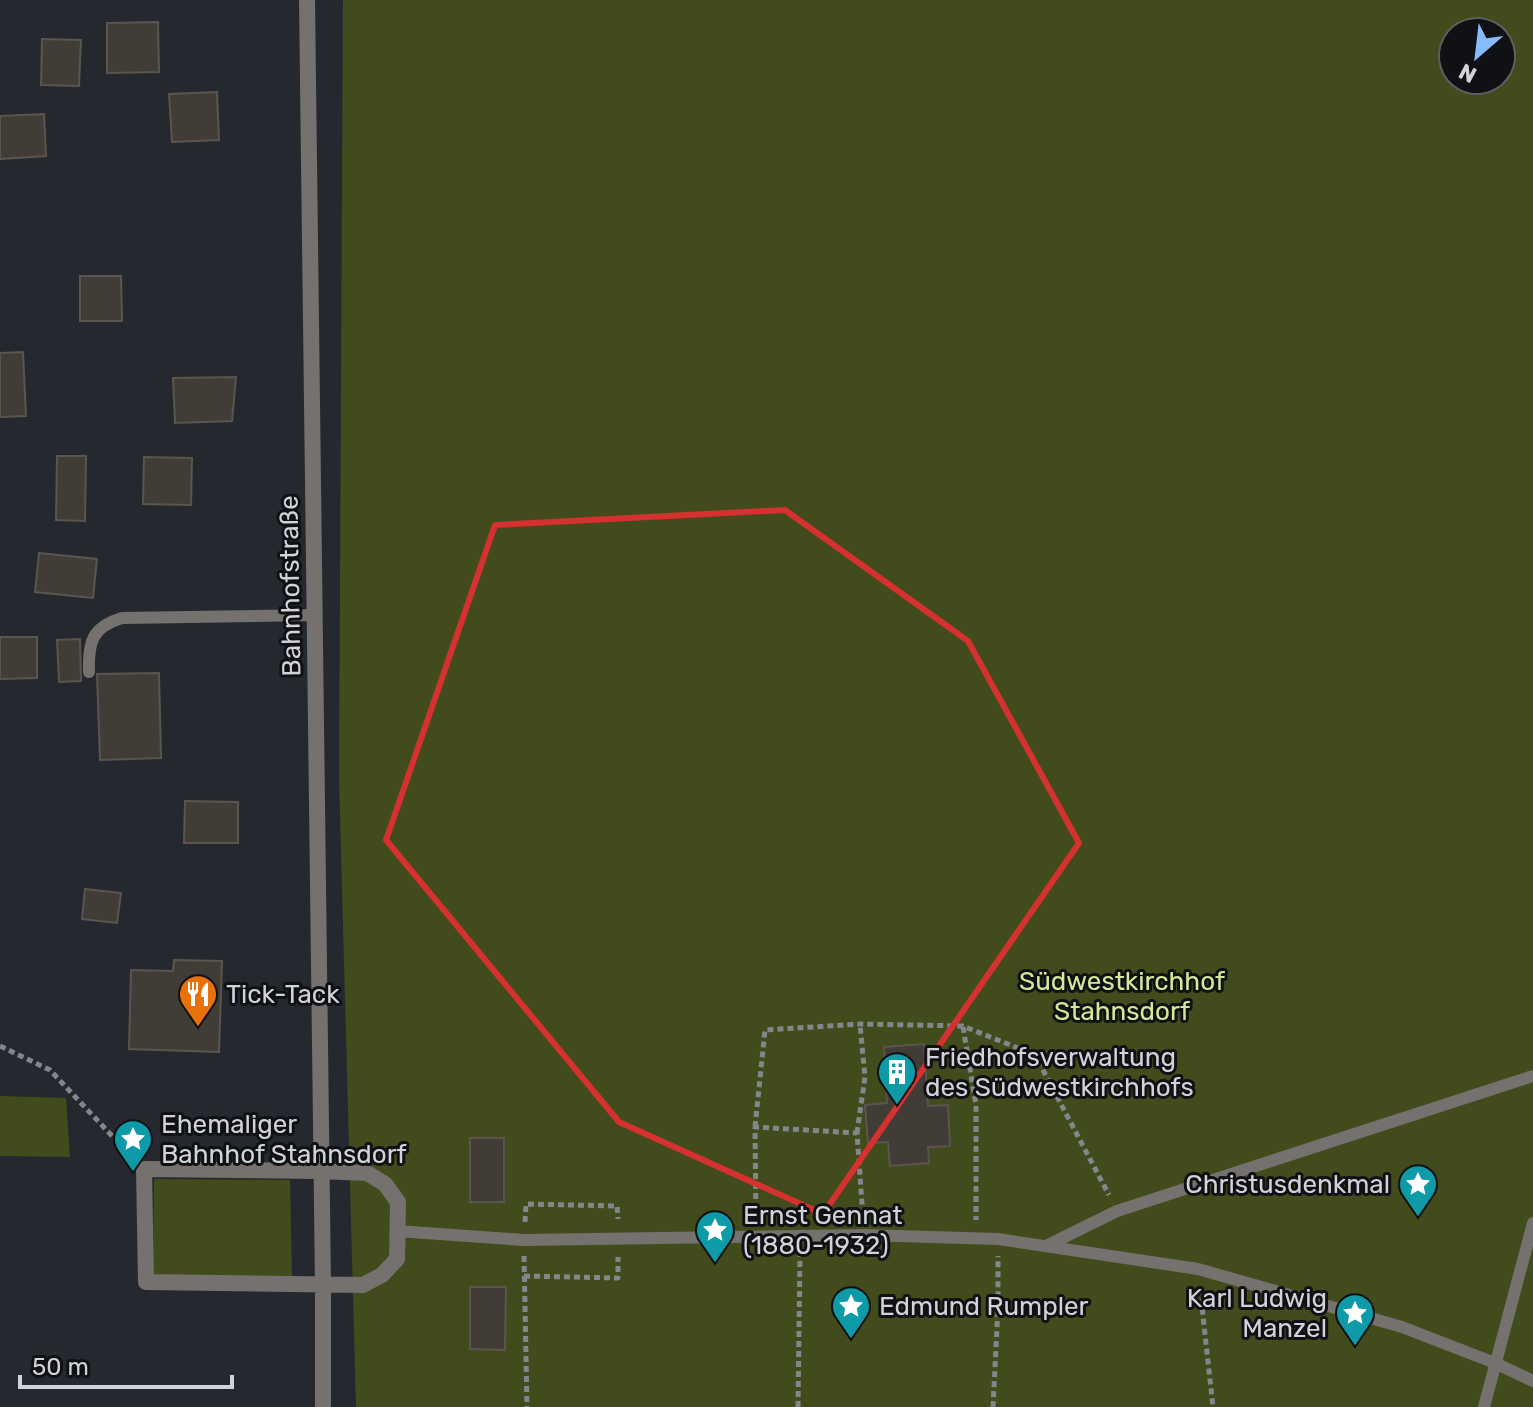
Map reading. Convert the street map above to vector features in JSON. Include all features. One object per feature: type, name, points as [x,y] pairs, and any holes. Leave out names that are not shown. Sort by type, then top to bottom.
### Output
[{"type":"street","name":"Bahnhofstraße","points":[[307,0],[323,1407]]},
{"type":"street","points":[[144,1169],[320,1171],[367,1173],[385,1184],[398,1202],[397,1259],[382,1275],[363,1285],[146,1282],[144,1169]]},
{"type":"lane","points":[[89,672],[92,643],[98,631],[105,623],[122,618],[315,615]]},
{"type":"lane","points":[[1046,1246],[1117,1211],[1533,1076]]},
{"type":"lane","points":[[1484,1407],[1533,1223]]},
{"type":"lane","points":[[397,1231],[524,1240],[864,1235],[998,1239],[1198,1269],[1402,1327],[1533,1381]]},
{"type":"path","points":[[860,1024],[865,1077],[857,1133],[864,1235]]},
{"type":"path","points":[[756,1236],[755,1127],[765,1030],[860,1024],[963,1026],[1035,1055],[1117,1211]]},
{"type":"path","points":[[963,1026],[976,1105],[976,1237]]},
{"type":"path","points":[[0,1046],[50,1070],[144,1169]]},
{"type":"path","points":[[755,1127],[857,1133]]},
{"type":"path","points":[[798,1407],[801,1236]]},
{"type":"path","points":[[993,1407],[998,1239]]},
{"type":"path","points":[[524,1240],[527,1407]]},
{"type":"path","points":[[1198,1269],[1213,1407]]},
{"type":"highlighted area","points":[[785,510],[968,641],[1079,843],[823,1214],[619,1122],[386,840],[495,525]]},
{"type":"green space","name":"Südwestkirchhof Stahnsdorf","points":[[343,0],[1533,0],[1533,1407],[356,1407],[339,777]]},
{"type":"green space","points":[[0,1096],[66,1098],[70,1157],[0,1156]]},
{"type":"green space","points":[[154,1179],[290,1180],[292,1277],[153,1275]]},
{"type":"building","points":[[158,22],[159,72],[107,73],[107,23]]},
{"type":"building","points":[[42,39],[81,40],[79,86],[41,85]]},
{"type":"building","points":[[217,92],[219,140],[172,142],[169,94]]},
{"type":"building","points":[[44,114],[46,156],[0,159],[0,116]]},
{"type":"building","points":[[80,276],[121,276],[122,321],[80,321]]},
{"type":"building","points":[[23,352],[26,416],[0,417],[0,353]]},
{"type":"building","points":[[236,377],[232,421],[175,423],[173,378]]},
{"type":"building","points":[[57,456],[86,456],[85,521],[56,520]]},
{"type":"building","points":[[144,457],[192,458],[191,505],[143,504]]},
{"type":"building","points":[[39,553],[97,559],[93,598],[35,592]]},
{"type":"building","points":[[0,637],[37,637],[37,678],[0,679]]},
{"type":"building","points":[[80,639],[81,681],[59,682],[57,640]]},
{"type":"building","points":[[159,673],[161,758],[100,760],[97,674]]},
{"type":"building","points":[[185,801],[238,802],[238,843],[184,843]]},
{"type":"building","points":[[85,889],[121,893],[117,923],[82,919]]},
{"type":"building","points":[[174,960],[222,961],[219,1052],[129,1049],[131,970],[173,971]]},
{"type":"building","name":"Friedhofsverwaltung des Südwestkirchhofs","points":[[924,1044],[928,1106],[948,1105],[950,1146],[928,1147],[929,1163],[890,1166],[888,1142],[868,1143],[865,1105],[887,1103],[884,1047]]},
{"type":"building","points":[[470,1138],[504,1138],[504,1202],[470,1202]]},
{"type":"building","points":[[470,1287],[506,1287],[505,1350],[470,1349]]},
{"type":"place","name":"Tick-Tack","points":[[198,1028]]},
{"type":"place","name":"Friedhofsverwaltung des Südwestkirchhofs","points":[[897,1106]]},
{"type":"place","name":"Ehemaliger Bahnhof Stahnsdorf","points":[[133,1173]]},
{"type":"place","name":"Christusdenkmal","points":[[1418,1218]]},
{"type":"place","name":"Ernst Gennat (1880-1932)","points":[[715,1264]]},
{"type":"place","name":"Edmund Rumpler","points":[[851,1340]]},
{"type":"place","name":"Karl Ludwig Manzel","points":[[1355,1347]]}]
